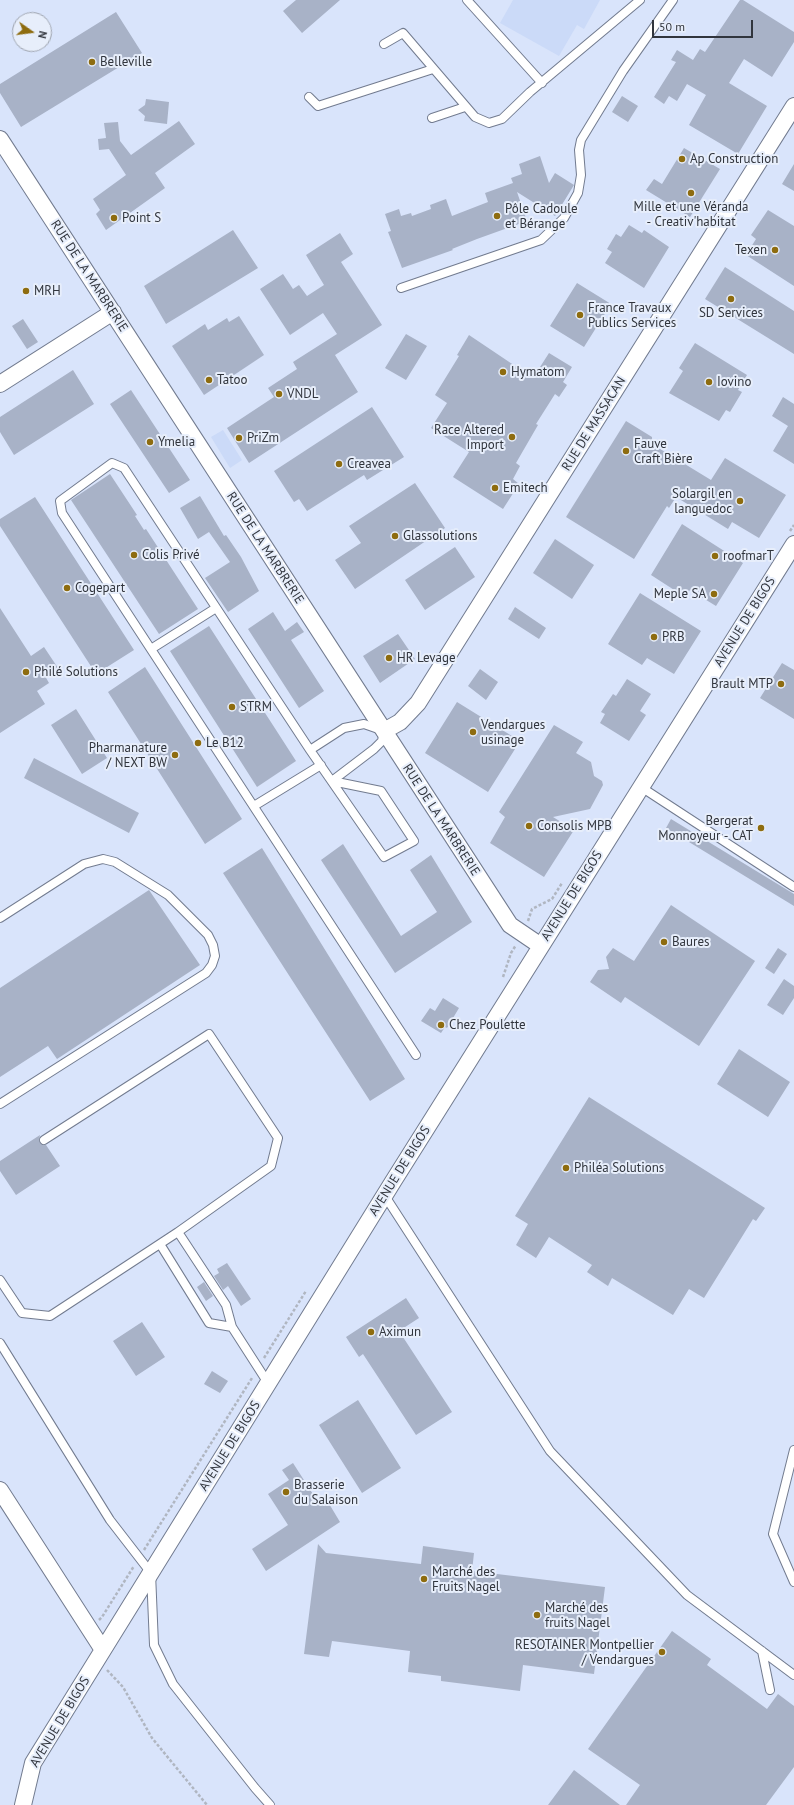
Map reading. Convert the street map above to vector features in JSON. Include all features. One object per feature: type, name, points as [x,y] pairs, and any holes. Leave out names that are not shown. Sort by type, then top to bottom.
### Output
[{"type":"street","name":"RUE DE MASSACAN","points":[[384,731],[400,722],[418,703],[794,106]]},
{"type":"street","name":"RUE DE LA MARBRERIE","points":[[0,139],[510,925],[541,946]]},
{"type":"street","points":[[0,384],[113,312]]},
{"type":"street","name":"AVENUE DE BIGOS","points":[[23,1805],[33,1763],[541,946],[794,544]]},
{"type":"street","points":[[0,1490],[103,1650]]},
{"type":"lane","points":[[467,0],[542,83]]},
{"type":"lane","points":[[384,44],[403,33],[475,117],[489,123],[502,119],[640,0]]},
{"type":"lane","points":[[401,288],[541,240],[564,218],[578,193],[581,175],[579,150],[581,140],[623,71],[673,0]]},
{"type":"lane","points":[[309,97],[318,106],[433,69]]},
{"type":"lane","points":[[432,118],[466,107]]},
{"type":"lane","points":[[332,781],[381,791],[414,842],[384,857],[310,750],[124,468],[112,463],[60,501],[62,513],[416,1055]]},
{"type":"lane","points":[[152,649],[216,608]]},
{"type":"lane","points":[[310,750],[344,728],[364,724],[384,731],[382,741],[374,749],[332,781]]},
{"type":"lane","points":[[254,806],[321,765]]},
{"type":"lane","points":[[641,787],[794,887]]},
{"type":"lane","points":[[0,918],[84,864],[103,859],[115,862],[168,895],[208,935],[213,945],[215,956],[212,965],[206,973],[0,1104]]},
{"type":"lane","points":[[0,1280],[22,1313],[50,1316],[178,1232],[271,1166],[278,1138],[209,1034],[44,1140]]},
{"type":"lane","points":[[385,1196],[550,1451],[687,1595],[794,1675]]},
{"type":"lane","points":[[178,1232],[226,1305],[232,1327],[269,1384]]},
{"type":"lane","points":[[160,1244],[209,1323],[232,1327]]},
{"type":"lane","points":[[0,1344],[110,1520],[151,1573],[154,1610],[154,1645],[173,1684],[254,1788],[270,1805]]},
{"type":"lane","points":[[794,1450],[773,1534],[794,1582]]},
{"type":"lane","points":[[762,1650],[770,1690]]},
{"type":"path","points":[[103,1650],[107,1672],[123,1687],[152,1738],[207,1805]]},
{"type":"shaded area","points":[[0,0],[794,0],[794,1805],[0,1805]]},
{"type":"shaded area","points":[[513,0],[600,0],[584,29],[577,25],[559,56],[500,23]]},
{"type":"shaded area","points":[[223,430],[242,460],[230,468],[211,437]]},
{"type":"building","points":[[296,0],[340,0],[302,33],[283,11]]},
{"type":"building","points":[[740,0],[743,0],[794,32],[794,42],[772,77],[744,59],[729,83],[767,106],[738,154],[689,125],[706,95],[687,84],[677,101],[669,96],[664,104],[654,97],[676,62],[671,60],[677,50],[693,60],[700,49],[705,52]]},
{"type":"building","name":"Belleville","points":[[116,12],[142,53],[21,127],[0,93],[0,84]]},
{"type":"building","points":[[622,96],[638,106],[628,122],[612,112]]},
{"type":"building","points":[[146,99],[169,102],[167,124],[144,121],[145,116],[138,110],[145,105]]},
{"type":"building","points":[[179,121],[195,144],[155,173],[165,188],[106,230],[96,214],[100,210],[93,199],[126,175],[109,149],[99,150],[98,139],[106,138],[104,123],[118,122],[120,141],[131,155]]},
{"type":"building","points":[[684,148],[720,169],[690,217],[646,190],[654,179],[662,184]]},
{"type":"building","points":[[540,156],[549,183],[555,173],[574,185],[555,216],[517,192],[527,221],[402,268],[388,232],[391,231],[385,214],[399,209],[401,216],[411,213],[412,216],[431,209],[430,205],[446,199],[452,216],[488,202],[485,193],[513,183],[511,178],[522,174],[519,164]]},
{"type":"building","points":[[794,164],[794,191],[782,184]]},
{"type":"building","name":"Texen","points":[[768,210],[794,226],[794,286],[746,255],[756,239],[751,235]]},
{"type":"building","points":[[629,225],[642,233],[644,230],[669,247],[644,288],[605,263],[612,252],[607,249],[616,234],[621,237]]},
{"type":"building","points":[[233,230],[258,268],[166,324],[144,286]]},
{"type":"building","points":[[340,233],[353,254],[341,262],[382,325],[335,355],[358,392],[249,463],[227,428],[274,397],[268,388],[297,369],[293,362],[337,334],[323,313],[290,335],[260,289],[283,274],[293,289],[299,285],[307,296],[324,285],[306,255]]},
{"type":"building","points":[[725,267],[794,311],[794,354],[705,299]]},
{"type":"building","name":"France Travaux Publics Services","points":[[577,283],[611,304],[584,347],[550,326]]},
{"type":"building","points":[[239,316],[264,355],[204,395],[172,346],[205,324],[208,330],[227,318],[229,322]]},
{"type":"building","points":[[23,319],[38,342],[27,349],[12,326]]},
{"type":"building","points":[[406,334],[427,346],[406,380],[385,368]]},
{"type":"building","points":[[469,335],[533,378],[549,353],[572,367],[563,382],[567,385],[559,397],[555,394],[536,424],[538,425],[516,463],[520,466],[513,479],[519,484],[503,509],[453,477],[469,452],[431,428],[447,403],[435,395],[459,356],[457,355]]},
{"type":"building","name":"Iovino","points":[[695,343],[747,375],[738,390],[742,392],[730,412],[726,410],[719,421],[669,393],[683,371],[679,368]]},
{"type":"building","points":[[73,370],[94,404],[14,455],[0,432],[0,417]]},
{"type":"building","name":"Ymelia","points":[[131,390],[190,480],[169,493],[110,404]]},
{"type":"building","points":[[783,397],[794,404],[794,464],[773,451],[788,426],[772,416]]},
{"type":"building","name":"Creavea","points":[[372,407],[404,457],[367,480],[364,475],[307,511],[299,499],[294,502],[274,471]]},
{"type":"building","points":[[626,421],[652,437],[652,444],[711,480],[725,458],[786,495],[759,538],[732,522],[728,529],[676,497],[669,508],[667,506],[634,559],[566,517]]},
{"type":"building","name":"Colis Privé","points":[[110,474],[137,515],[135,516],[144,530],[146,529],[198,609],[159,634],[71,500]]},
{"type":"building","name":"Glassolutions","points":[[415,483],[445,528],[355,589],[335,560],[361,543],[349,526]]},
{"type":"building","points":[[200,496],[224,536],[226,535],[241,557],[259,591],[228,612],[205,578],[230,562],[209,532],[198,539],[180,508]]},
{"type":"building","name":"Cogepart","points":[[35,497],[134,650],[96,674],[0,526],[0,519]]},
{"type":"building","points":[[682,524],[743,563],[716,606],[690,590],[685,597],[651,575]]},
{"type":"building","points":[[555,539],[594,565],[572,599],[533,573]]},
{"type":"building","points":[[455,547],[475,577],[425,610],[405,580]]},
{"type":"building","name":"PRB","points":[[640,593],[701,631],[674,674],[647,658],[642,665],[608,644]]},
{"type":"building","points":[[515,607],[546,628],[539,639],[508,619]]},
{"type":"building","name":"Philé Solutions","points":[[0,608],[31,656],[44,647],[58,668],[45,676],[49,683],[37,691],[45,704],[0,733]]},
{"type":"building","points":[[273,612],[285,631],[297,622],[304,632],[291,640],[324,691],[299,708],[248,629]]},
{"type":"building","name":"STRM","points":[[209,626],[296,761],[257,787],[170,651]]},
{"type":"building","name":"HR Levage","points":[[398,634],[415,659],[380,683],[363,656]]},
{"type":"building","name":"Brault MTP","points":[[782,663],[794,670],[794,719],[760,698]]},
{"type":"building","name":"Pharmanature / NEXT BW","points":[[145,667],[242,819],[205,844],[108,692]]},
{"type":"building","points":[[480,669],[498,682],[486,700],[468,686]]},
{"type":"building","points":[[627,679],[651,694],[640,711],[646,715],[629,741],[600,723],[605,714],[601,712],[613,694],[616,696]]},
{"type":"building","name":"Vendargues usinage","points":[[457,702],[520,741],[488,792],[425,753]]},
{"type":"building","points":[[76,709],[107,758],[82,774],[51,725]]},
{"type":"building","points":[[554,725],[583,742],[576,753],[591,762],[594,776],[602,781],[603,785],[590,809],[553,817],[574,830],[544,877],[490,843],[505,817],[499,812]]},
{"type":"building","points":[[34,758],[139,813],[129,833],[24,778]]},
{"type":"building","points":[[671,819],[794,894],[794,906],[666,828]]},
{"type":"building","points":[[343,844],[401,936],[437,912],[410,870],[431,855],[472,922],[395,973],[321,860]]},
{"type":"building","points":[[262,848],[405,1079],[370,1101],[223,873]]},
{"type":"building","points":[[149,890],[200,965],[57,1059],[48,1046],[0,1077],[0,988]]},
{"type":"building","points":[[671,905],[755,961],[699,1046],[625,997],[621,1003],[590,982],[598,970],[609,969],[606,957],[613,948],[634,961]]},
{"type":"building","points":[[778,948],[787,954],[774,974],[765,968]]},
{"type":"building","points":[[784,979],[794,986],[794,998],[783,1015],[767,1005]]},
{"type":"building","points":[[443,998],[459,1008],[447,1028],[445,1027],[441,1033],[421,1021],[430,1008],[435,1011]]},
{"type":"building","points":[[739,1049],[790,1082],[768,1117],[717,1084]]},
{"type":"building","points":[[589,1097],[765,1208],[756,1221],[753,1219],[704,1298],[689,1289],[673,1315],[612,1278],[608,1286],[587,1272],[592,1265],[549,1237],[536,1258],[516,1245],[528,1224],[515,1216]]},
{"type":"building","points":[[40,1135],[40,1143],[46,1145],[60,1166],[16,1195],[0,1171],[0,1161]]},
{"type":"building","points":[[227,1263],[251,1299],[241,1306],[228,1286],[223,1290],[214,1276],[219,1273],[217,1269]]},
{"type":"building","points":[[204,1282],[213,1296],[206,1301],[197,1287]]},
{"type":"building","points":[[406,1298],[419,1318],[399,1331],[452,1412],[416,1435],[363,1354],[359,1357],[346,1337]]},
{"type":"building","points":[[142,1322],[165,1357],[136,1376],[113,1341]]},
{"type":"building","points":[[212,1371],[228,1381],[220,1393],[204,1384]]},
{"type":"building","points":[[358,1400],[401,1468],[362,1493],[319,1425]]},
{"type":"building","points":[[293,1463],[318,1502],[325,1497],[340,1522],[266,1571],[252,1549],[288,1525],[268,1494],[289,1480],[282,1470]]},
{"type":"building","name":"Marché des Fruits Nagel","points":[[318,1544],[326,1553],[421,1564],[423,1546],[474,1553],[472,1571],[605,1587],[594,1674],[523,1665],[520,1691],[441,1681],[441,1676],[408,1672],[410,1651],[332,1641],[329,1657],[304,1654]]},
{"type":"building","points":[[672,1631],[711,1659],[707,1665],[767,1709],[778,1694],[794,1706],[794,1767],[766,1805],[626,1805],[640,1785],[588,1749]]},
{"type":"building","points":[[574,1770],[620,1805],[548,1805]]},
{"type":"place","name":"Belleville","points":[[92,62]]},
{"type":"place","name":"Ap Construction","points":[[682,159]]},
{"type":"place","name":"Mille et une Véranda - Creativ'habitat","points":[[691,193]]},
{"type":"place","name":"Pôle Cadoule et Bérange","points":[[497,216]]},
{"type":"place","name":"Point S","points":[[114,218]]},
{"type":"place","name":"Texen","points":[[775,250]]},
{"type":"place","name":"MRH","points":[[26,291]]},
{"type":"place","name":"SD Services","points":[[731,299]]},
{"type":"place","name":"France Travaux Publics Services","points":[[580,315]]},
{"type":"place","name":"Hymatom","points":[[503,372]]},
{"type":"place","name":"Tatoo","points":[[209,380]]},
{"type":"place","name":"Iovino","points":[[709,382]]},
{"type":"place","name":"VNDL","points":[[279,394]]},
{"type":"place","name":"Race Altered Import","points":[[512,437]]},
{"type":"place","name":"PriZm","points":[[239,438]]},
{"type":"place","name":"Ymelia","points":[[150,442]]},
{"type":"place","name":"Fauve Craft Bière","points":[[626,451]]},
{"type":"place","name":"Creavea","points":[[339,464]]},
{"type":"place","name":"Emitech","points":[[495,488]]},
{"type":"place","name":"Solargil en languedoc","points":[[740,501]]},
{"type":"place","name":"Glassolutions","points":[[395,536]]},
{"type":"place","name":"Colis Privé","points":[[134,555]]},
{"type":"place","name":"roofmarT","points":[[715,556]]},
{"type":"place","name":"Cogepart","points":[[67,588]]},
{"type":"place","name":"Meple SA","points":[[714,594]]},
{"type":"place","name":"PRB","points":[[654,637]]},
{"type":"place","name":"HR Levage","points":[[389,658]]},
{"type":"place","name":"Philé Solutions","points":[[26,672]]},
{"type":"place","name":"Brault MTP","points":[[781,684]]},
{"type":"place","name":"STRM","points":[[232,707]]},
{"type":"place","name":"Vendargues usinage","points":[[473,732]]},
{"type":"place","name":"Le B12","points":[[198,743]]},
{"type":"place","name":"Pharmanature / NEXT BW","points":[[175,755]]},
{"type":"place","name":"Consolis MPB","points":[[529,826]]},
{"type":"place","name":"Bergerat Monnoyeur - CAT","points":[[761,828]]},
{"type":"place","name":"Baures","points":[[664,942]]},
{"type":"place","name":"Chez Poulette","points":[[441,1025]]},
{"type":"place","name":"Philéa Solutions","points":[[566,1168]]},
{"type":"place","name":"Aximun","points":[[371,1332]]},
{"type":"place","name":"Brasserie du Salaison","points":[[286,1492]]},
{"type":"place","name":"Marché des Fruits Nagel","points":[[424,1579]]},
{"type":"place","name":"Marché des fruits Nagel","points":[[537,1615]]},
{"type":"place","name":"RESOTAINER Montpellier / Vendargues","points":[[662,1652]]}]
